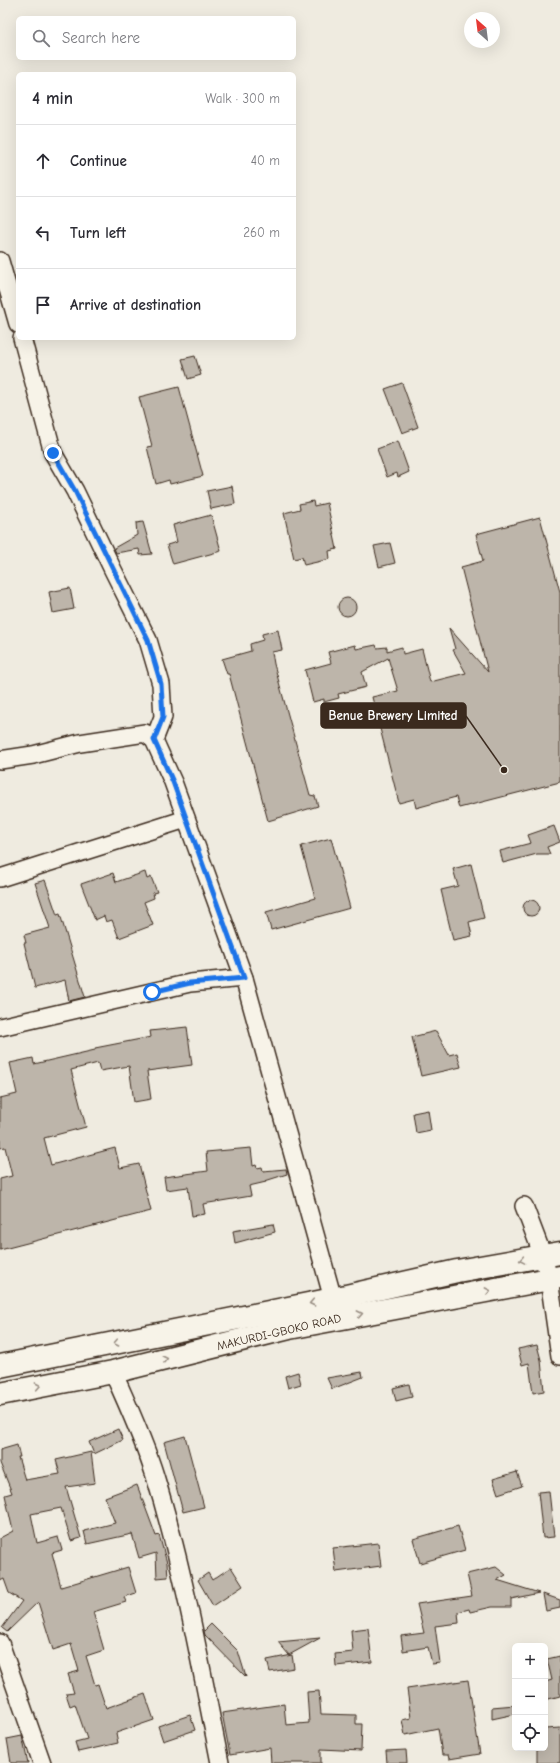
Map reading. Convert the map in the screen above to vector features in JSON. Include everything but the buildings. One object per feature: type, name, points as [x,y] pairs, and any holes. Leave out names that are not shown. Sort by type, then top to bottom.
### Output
[{"type":"main road","points":[[0,1366],[333,1299],[458,1271],[551,1254]]},
{"type":"main road","name":"MAKURDI-GBOKO ROAD","points":[[0,1394],[113,1372],[289,1328],[555,1278]]},
{"type":"street","points":[[0,260],[16,317]]},
{"type":"street","points":[[23,340],[53,453],[75,491],[103,551],[148,640],[161,684],[163,717],[154,740]]},
{"type":"street","points":[[0,760],[33,755],[80,743],[145,733],[154,740],[173,782],[244,978],[333,1299]]},
{"type":"street","points":[[0,878],[186,819]]},
{"type":"street","points":[[0,1027],[190,983],[244,978]]},
{"type":"street","points":[[524,1206],[551,1254],[555,1278],[560,1356]]},
{"type":"street","points":[[113,1372],[131,1411],[155,1475],[177,1556],[220,1763]]},
{"type":"street","points":[[0,1642],[42,1763]]},
{"type":"place","name":"Benue Brewery Limited","points":[[504,770]]},
{"type":"route","points":[[53,453],[75,491],[148,640],[161,684],[163,717],[154,740],[173,782],[244,978],[190,983],[152,992]]}]
